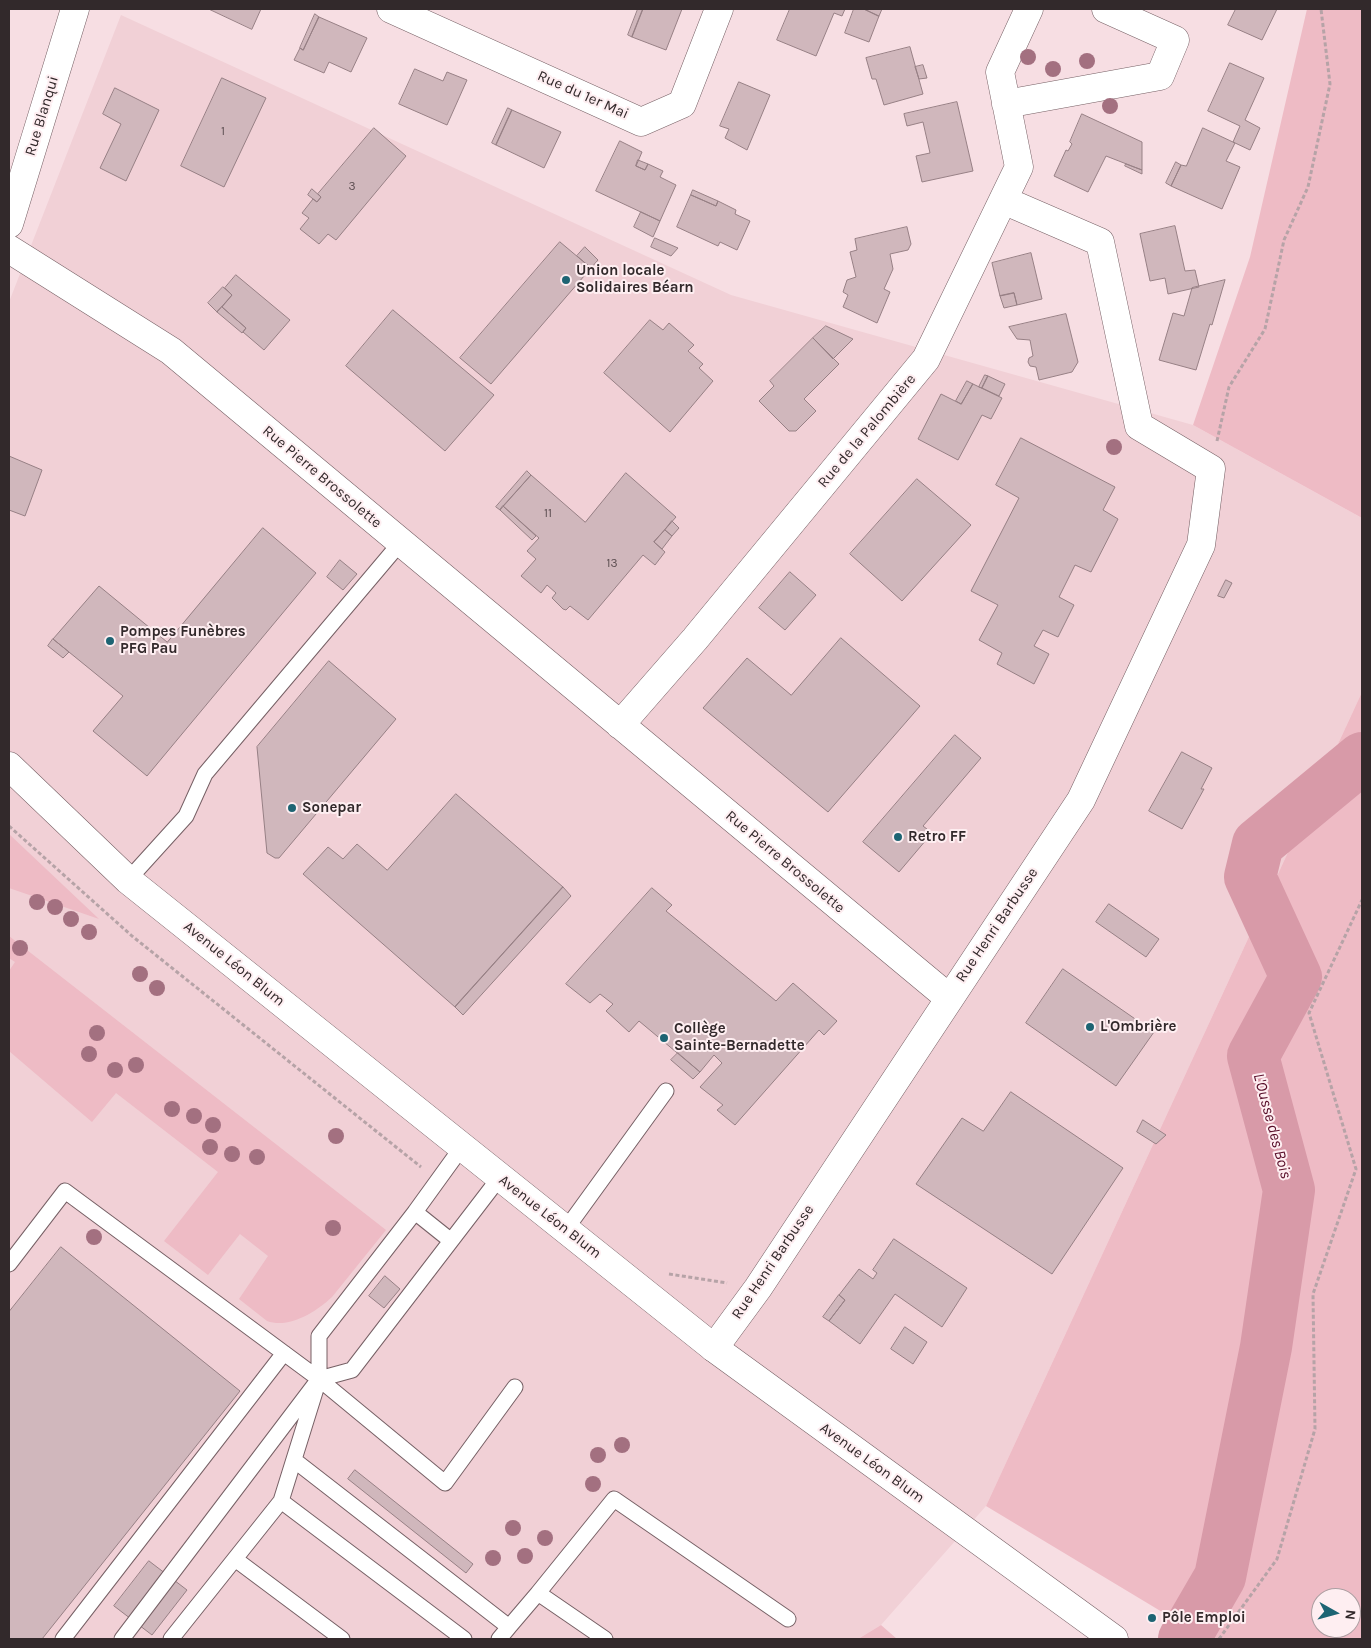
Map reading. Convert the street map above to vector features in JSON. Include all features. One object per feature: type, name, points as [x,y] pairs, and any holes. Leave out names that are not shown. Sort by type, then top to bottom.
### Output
[{"type":"street","name":"Rue Blanqui","points":[[9,224],[75,9]]},
{"type":"street","name":"Rue du 1er Mai","points":[[391,9],[641,122],[682,104],[719,9]]},
{"type":"street","name":"Rue de la Palombière","points":[[620,725],[695,639],[926,358],[1019,167],[1000,72],[1030,9]]},
{"type":"street","points":[[1006,104],[1160,76],[1175,40],[1106,9]]},
{"type":"street","points":[[1003,200],[1100,242],[1139,426],[1211,469]]},
{"type":"street","name":"Rue Pierre Brossolette","points":[[9,249],[171,350],[949,998]]},
{"type":"street","name":"Rue Henri Barbusse","points":[[714,1348],[758,1288],[1081,800],[1201,545],[1211,469]]},
{"type":"street","name":"Avenue Léon Blum","points":[[9,766],[128,880],[714,1348],[1114,1639]]},
{"type":"lane","points":[[128,880],[186,816],[204,774],[400,542]]},
{"type":"lane","points":[[566,1229],[666,1091]]},
{"type":"lane","points":[[171,1639],[281,1501],[319,1379],[319,1336],[415,1212],[462,1147]]},
{"type":"lane","points":[[122,1639],[319,1379],[352,1370],[500,1177]]},
{"type":"lane","points":[[9,1264],[65,1191],[319,1379],[445,1483],[515,1387]]},
{"type":"lane","points":[[415,1212],[450,1240]]},
{"type":"lane","points":[[64,1639],[284,1353]]},
{"type":"lane","points":[[294,1460],[509,1627]]},
{"type":"lane","points":[[499,1639],[614,1500],[788,1619]]},
{"type":"lane","points":[[281,1501],[464,1639]]},
{"type":"lane","points":[[235,1559],[342,1639]]},
{"type":"lane","points":[[538,1593],[606,1639]]},
{"type":"path","points":[[1211,469],[1229,387],[1265,329],[1284,240],[1308,187],[1330,84],[1321,9]]},
{"type":"path","points":[[9,826],[132,936],[438,1180]]},
{"type":"path","points":[[1219,1639],[1277,1559],[1315,1429],[1312,1294],[1356,1169],[1309,1013],[1362,900]]},
{"type":"path","points":[[660,1273],[758,1288]]},
{"type":"shaded area","points":[[1307,9],[1362,9],[1362,518],[1193,425],[1250,257]]},
{"type":"shaded area","points":[[121,15],[731,295],[1193,425],[1362,518],[1362,692],[986,1506],[881,1625],[858,1639],[9,1639],[9,302]]},
{"type":"shaded area","points":[[1362,692],[1362,1639],[1207,1639],[986,1506]]},
{"type":"shaded area","points":[[9,834],[99,919],[9,888]]},
{"type":"shaded area","points":[[9,936],[386,1230],[332,1297],[302,1318],[284,1323],[267,1321],[239,1299],[268,1256],[240,1234],[208,1275],[164,1241],[218,1172],[116,1093],[92,1122],[9,1051],[9,971],[15,962],[9,958]]},
{"type":"shaded area","points":[[881,1625],[897,1639],[858,1639]]},
{"type":"building","points":[[209,9],[261,9],[252,29]]},
{"type":"building","points":[[638,9],[643,9],[632,37],[628,35]]},
{"type":"building","points":[[643,9],[682,9],[666,50],[632,37]]},
{"type":"building","points":[[790,9],[845,9],[842,16],[834,13],[816,56],[777,40]]},
{"type":"building","points":[[854,9],[864,9],[879,16],[869,42],[845,33]]},
{"type":"building","points":[[864,9],[882,9],[879,16]]},
{"type":"building","points":[[1236,9],[1277,9],[1262,40],[1228,25]]},
{"type":"building","points":[[315,14],[319,17],[303,50],[300,48]]},
{"type":"building","points":[[319,17],[367,38],[351,72],[329,62],[324,73],[294,60],[300,48],[303,50]]},
{"type":"building","points":[[910,47],[923,94],[884,105],[876,79],[872,79],[866,58]]},
{"type":"building","points":[[1230,63],[1264,78],[1245,120],[1260,128],[1250,150],[1233,142],[1240,126],[1208,111]]},
{"type":"building","points":[[923,65],[927,78],[919,79],[915,67]]},
{"type":"building","points":[[415,69],[443,81],[447,72],[467,80],[447,125],[399,104]]},
{"type":"building","points":[[222,78],[266,98],[224,187],[181,166]]},
{"type":"building","points":[[739,82],[770,95],[747,150],[725,138],[729,129],[720,126]]},
{"type":"building","points":[[115,88],[159,110],[126,181],[100,168],[121,124],[103,114]]},
{"type":"building","points":[[957,102],[973,171],[922,182],[916,156],[930,153],[923,122],[907,126],[904,114]]},
{"type":"building","points":[[508,108],[512,110],[496,145],[492,143]]},
{"type":"building","points":[[512,110],[561,132],[544,168],[496,145]]},
{"type":"building","points":[[1082,114],[1142,142],[1142,170],[1106,156],[1088,192],[1054,176],[1066,150],[1068,151],[1072,144],[1070,142]]},
{"type":"building","points":[[374,128],[406,156],[336,240],[328,234],[319,244],[300,229],[309,218],[302,213],[313,199],[317,202],[321,197],[318,194]]},
{"type":"building","points":[[1203,128],[1235,143],[1226,161],[1240,167],[1222,209],[1171,186],[1181,165],[1186,166]]},
{"type":"building","points":[[620,141],[642,152],[636,166],[645,170],[648,164],[663,171],[660,177],[676,185],[660,221],[596,191]]},
{"type":"building","points":[[638,160],[648,164],[645,170],[636,166]]},
{"type":"building","points":[[1176,162],[1181,165],[1171,186],[1166,183]]},
{"type":"building","points":[[1126,164],[1142,170],[1142,174],[1125,166]]},
{"type":"building","points":[[312,189],[321,197],[317,202],[308,195]]},
{"type":"building","points":[[693,190],[718,201],[716,206],[691,195]]},
{"type":"building","points":[[691,195],[716,206],[718,201],[736,210],[735,214],[750,221],[737,250],[720,242],[718,246],[677,227]]},
{"type":"building","points":[[641,212],[660,221],[653,237],[634,227]]},
{"type":"building","points":[[1175,226],[1185,271],[1195,270],[1199,287],[1168,294],[1165,278],[1150,281],[1140,234]]},
{"type":"building","points":[[907,227],[911,244],[908,250],[890,254],[893,269],[884,289],[890,292],[877,323],[843,307],[848,295],[843,292],[847,280],[856,277],[850,252],[857,250],[855,239]]},
{"type":"building","points":[[655,238],[678,248],[671,256],[651,247]]},
{"type":"building","points":[[560,242],[591,268],[491,384],[460,358]]},
{"type":"building","points":[[585,247],[598,260],[591,268],[577,256]]},
{"type":"building","points":[[1031,253],[1042,299],[1017,305],[1014,293],[1000,296],[992,263]]},
{"type":"building","points":[[236,275],[290,320],[264,350],[243,332],[246,328],[222,307],[232,295],[225,288]]},
{"type":"building","points":[[1225,280],[1196,370],[1159,360],[1173,313],[1184,316],[1192,288]]},
{"type":"building","points":[[223,287],[232,295],[217,312],[208,303]]},
{"type":"building","points":[[1014,293],[1017,305],[1004,308],[1000,296]]},
{"type":"building","points":[[222,307],[246,328],[242,333],[217,312]]},
{"type":"building","points":[[393,310],[494,395],[445,451],[346,366]]},
{"type":"building","points":[[1066,314],[1078,362],[1072,372],[1039,380],[1036,367],[1030,366],[1028,362],[1029,358],[1033,356],[1030,340],[1017,339],[1009,327]]},
{"type":"building","points":[[650,320],[663,330],[669,323],[694,345],[688,351],[703,364],[699,368],[713,381],[670,432],[604,373]]},
{"type":"building","points":[[826,326],[853,339],[833,359],[813,338]]},
{"type":"building","points":[[813,338],[839,364],[804,399],[816,411],[796,431],[789,431],[759,401],[774,386],[770,381]]},
{"type":"building","points":[[985,375],[988,376],[982,388],[979,387]]},
{"type":"building","points":[[988,376],[1005,384],[999,396],[982,388]]},
{"type":"building","points":[[967,381],[973,384],[961,404],[956,401]]},
{"type":"building","points":[[973,384],[1002,398],[991,419],[982,415],[958,460],[918,439],[941,394],[961,404]]},
{"type":"building","points":[[1021,438],[1115,487],[1103,510],[1118,519],[1091,572],[1075,565],[1059,597],[1074,605],[1058,637],[1043,630],[1034,646],[1049,654],[1034,684],[997,664],[1002,653],[979,640],[998,605],[971,591],[1019,498],[996,485]]},
{"type":"building","points":[[9,456],[42,470],[25,516],[9,510]]},
{"type":"building","points":[[527,471],[531,475],[500,510],[496,507]]},
{"type":"building","points":[[626,473],[676,517],[654,542],[665,552],[655,565],[643,555],[588,620],[570,606],[566,610],[563,609],[552,598],[556,593],[547,585],[541,593],[521,576],[536,559],[527,551],[539,538],[503,506],[531,475],[585,522]]},
{"type":"building","points":[[917,479],[971,525],[902,601],[850,554]]},
{"type":"building","points":[[503,506],[536,536],[532,540],[500,510]]},
{"type":"building","points":[[672,521],[679,528],[672,536],[665,530]]},
{"type":"building","points":[[263,528],[316,573],[147,776],[93,731],[123,696],[53,639],[99,586],[167,642]]},
{"type":"building","points":[[665,530],[672,536],[662,549],[654,542]]},
{"type":"building","points":[[340,560],[357,574],[343,590],[327,577]]},
{"type":"building","points":[[790,572],[816,595],[785,630],[759,608]]},
{"type":"building","points":[[1226,580],[1232,583],[1224,598],[1218,596]]},
{"type":"building","points":[[841,638],[920,706],[828,812],[703,708],[747,658],[791,695]]},
{"type":"building","points":[[53,639],[69,652],[63,658],[48,646]]},
{"type":"building","points":[[329,661],[396,719],[279,858],[275,858],[267,853],[257,747]]},
{"type":"building","points":[[955,735],[981,758],[923,826],[932,833],[899,872],[863,842]]},
{"type":"building","points":[[1182,752],[1212,768],[1201,789],[1204,789],[1182,829],[1149,811]]},
{"type":"building","points":[[456,794],[563,887],[455,1007],[303,874],[328,847],[343,859],[357,844],[387,870]]},
{"type":"building","points":[[563,887],[571,896],[463,1015],[455,1007]]},
{"type":"building","points":[[652,888],[672,905],[666,911],[776,1001],[793,983],[837,1021],[824,1035],[819,1030],[735,1125],[717,1110],[723,1105],[700,1087],[722,1063],[714,1055],[700,1072],[639,1021],[629,1032],[606,1011],[613,1004],[600,994],[590,1003],[566,984]]},
{"type":"building","points":[[1109,904],[1159,939],[1146,957],[1096,922]]},
{"type":"building","points":[[1063,969],[1154,1032],[1116,1086],[1026,1023]]},
{"type":"building","points":[[678,1053],[700,1072],[693,1079],[671,1060]]},
{"type":"building","points":[[1011,1092],[1123,1168],[1052,1274],[916,1184],[962,1118],[983,1131]]},
{"type":"building","points":[[1143,1120],[1166,1135],[1156,1144],[1137,1132]]},
{"type":"building","points":[[894,1239],[967,1288],[942,1327],[895,1294],[860,1344],[829,1321],[845,1300],[839,1295],[859,1269],[873,1279],[877,1273],[873,1270]]},
{"type":"building","points":[[61,1247],[240,1391],[42,1639],[9,1639],[9,1312]]},
{"type":"building","points":[[385,1276],[400,1289],[384,1308],[369,1296]]},
{"type":"building","points":[[839,1295],[845,1300],[829,1321],[823,1317]]},
{"type":"building","points":[[905,1327],[927,1342],[913,1364],[891,1349]]},
{"type":"building","points":[[355,1470],[473,1564],[466,1573],[348,1479]]},
{"type":"building","points":[[149,1561],[187,1590],[152,1635],[114,1606]]},
{"type":"waterway","name":"L'Ousse des Bois","points":[[1184,1639],[1220,1577],[1266,1347],[1289,1190],[1253,1056],[1296,977],[1250,877],[1258,844],[1362,758]]},
{"type":"place","name":"Union locale Solidaires Béarn","points":[[566,280]]},
{"type":"place","name":"Pompes Funèbres PFG Pau","points":[[110,641]]},
{"type":"place","name":"Sonepar","points":[[292,808]]},
{"type":"place","name":"Retro FF","points":[[898,837]]},
{"type":"place","name":"L'Ombrière","points":[[1090,1027]]},
{"type":"place","name":"Collège Sainte-Bernadette","points":[[664,1038]]},
{"type":"place","name":"Pôle Emploi","points":[[1152,1618]]}]
